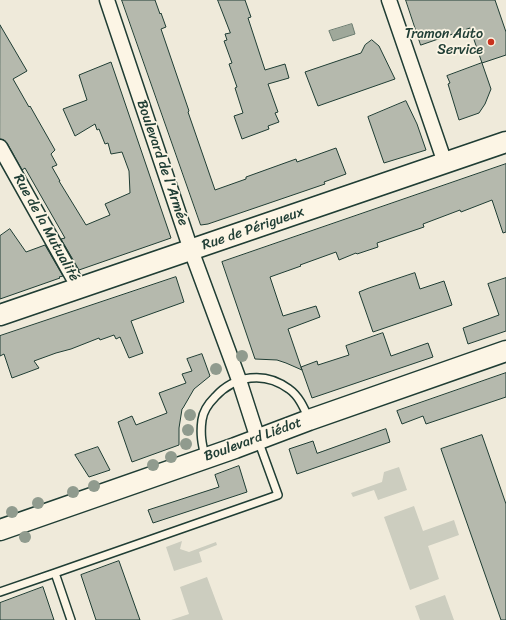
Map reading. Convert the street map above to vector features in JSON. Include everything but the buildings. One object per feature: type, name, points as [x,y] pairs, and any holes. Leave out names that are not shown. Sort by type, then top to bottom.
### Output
[{"type":"main road","name":"Rue de Périgueux","points":[[0,315],[506,142]]},
{"type":"main road","name":"Boulevard Liédot","points":[[0,530],[506,351]]},
{"type":"street","name":"Boulevard de l'Armée","points":[[107,0],[191,250],[258,440]]},
{"type":"street","points":[[389,0],[445,163]]},
{"type":"street","name":"Rue de la Mutualité","points":[[0,147],[79,288]]},
{"type":"lane","points":[[206,458],[201,438],[202,419],[210,402],[222,388],[238,380],[256,377],[274,381],[290,389],[302,403],[309,420]]},
{"type":"lane","points":[[0,592],[278,495],[258,440]]},
{"type":"lane","points":[[55,573],[71,620]]},
{"type":"shaded area","points":[[352,24],[355,34],[333,41],[329,31]]},
{"type":"shaded area","points":[[399,467],[407,490],[378,500],[374,490],[353,497],[351,493],[382,482],[384,472]]},
{"type":"shaded area","points":[[414,506],[423,531],[454,520],[459,535],[428,546],[439,579],[410,590],[384,517]]},
{"type":"shaded area","points":[[182,541],[180,549],[189,552],[216,542],[217,545],[199,552],[202,562],[174,571],[166,547]]},
{"type":"shaded area","points":[[207,577],[223,620],[171,620],[189,614],[180,587]]},
{"type":"shaded area","points":[[445,595],[454,620],[420,620],[415,606]]},
{"type":"place","name":"Tramon Auto Service","points":[[491,42]]}]
